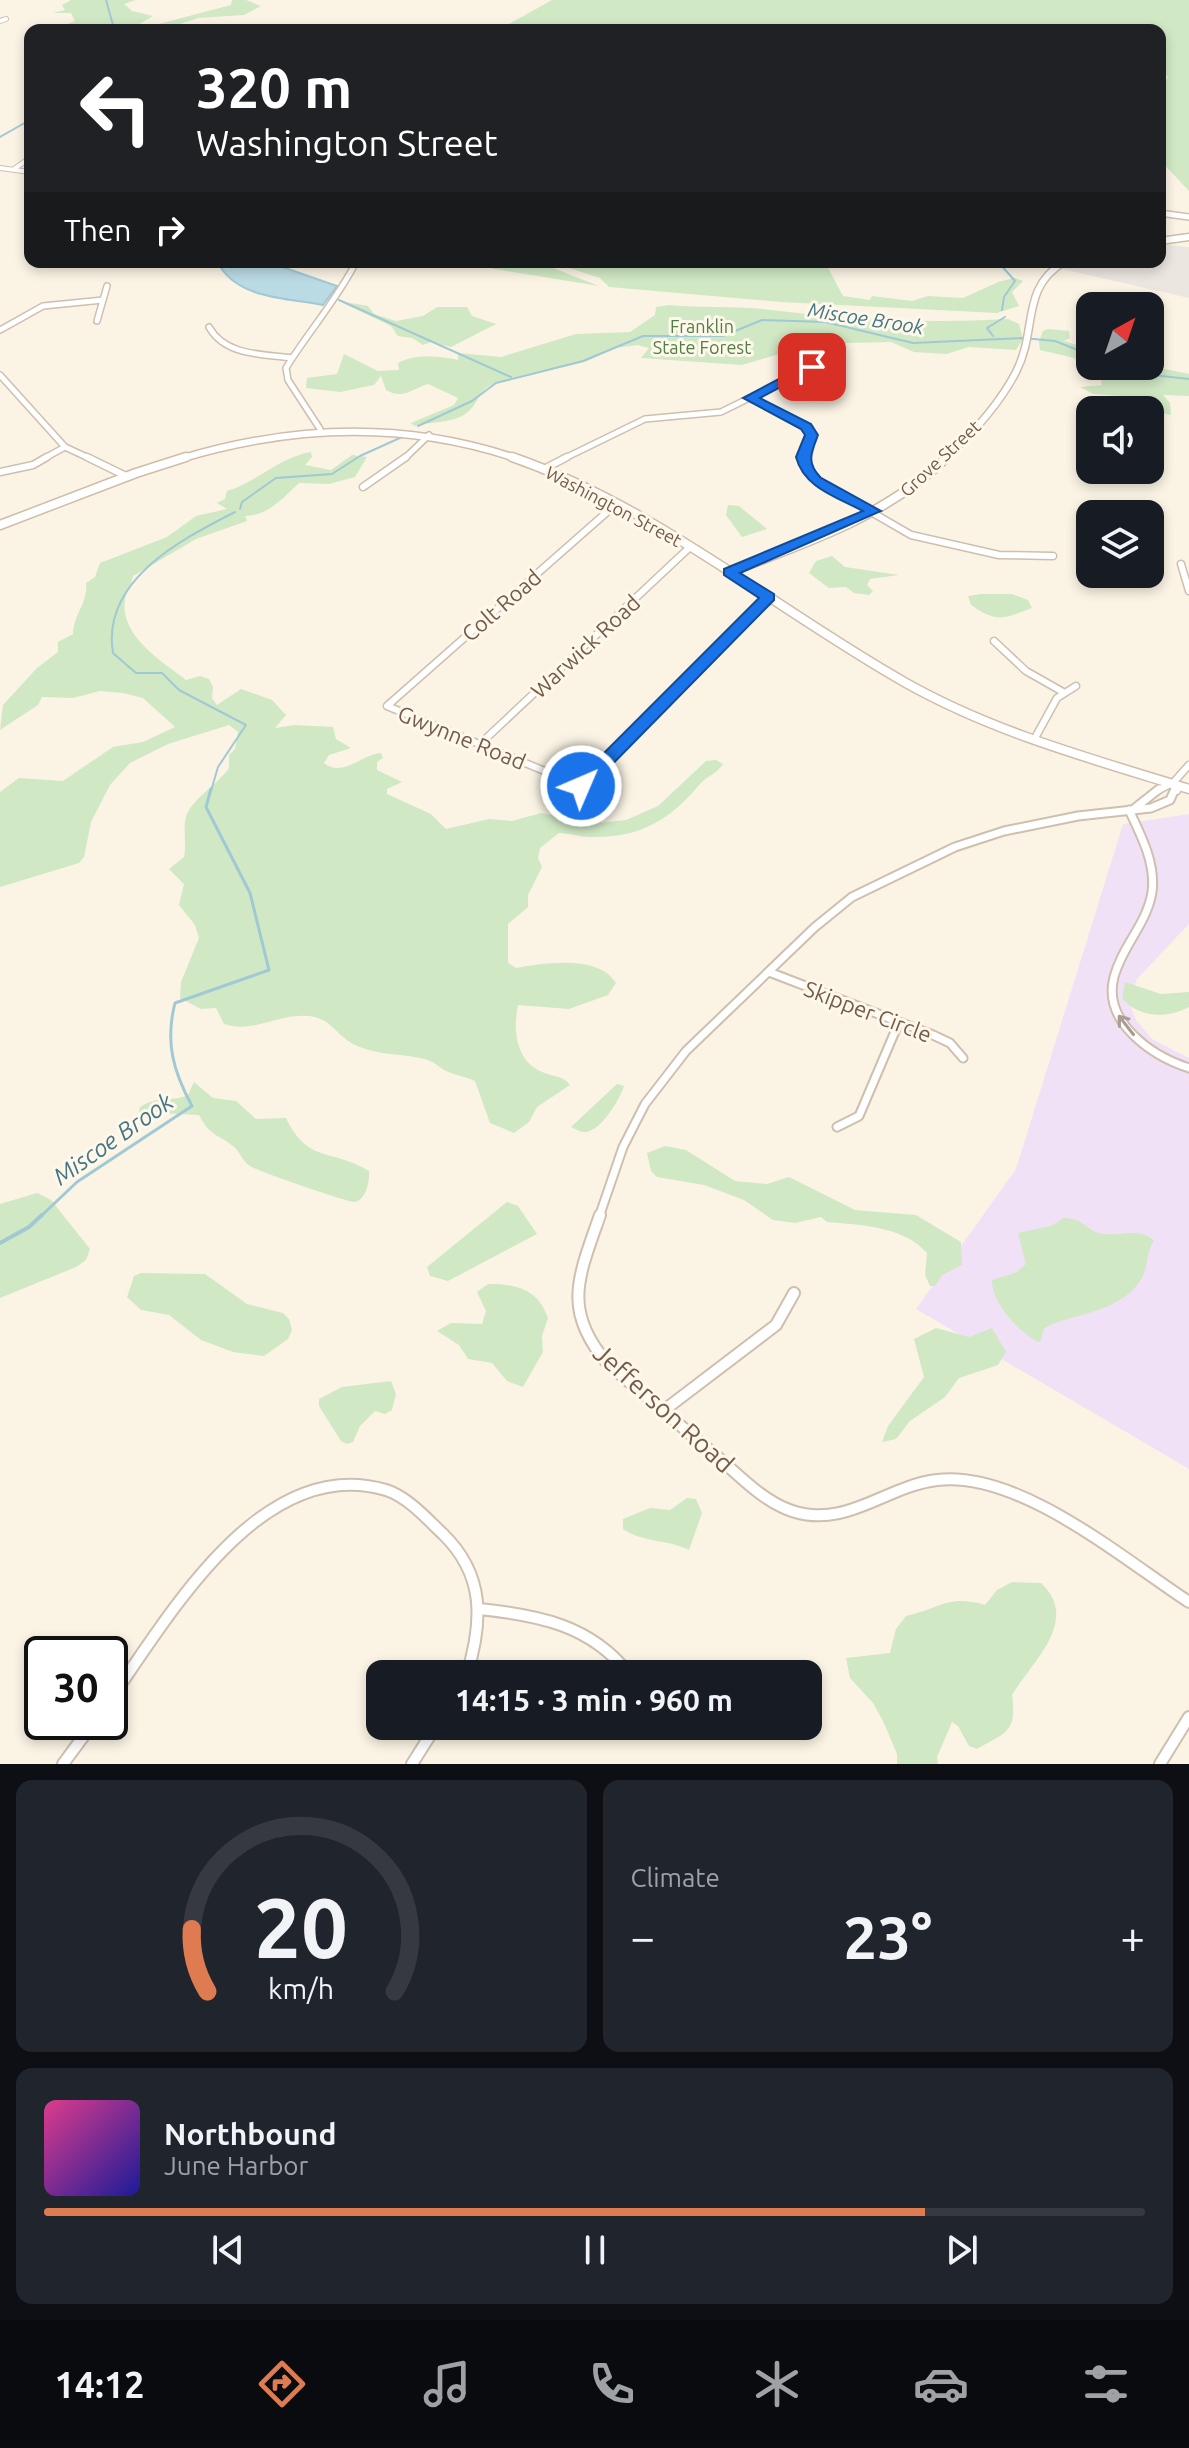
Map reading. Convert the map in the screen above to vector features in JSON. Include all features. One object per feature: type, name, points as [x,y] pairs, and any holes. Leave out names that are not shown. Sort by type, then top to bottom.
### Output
[{"type":"main road","points":[[1166,240],[1189,237]]},
{"type":"main road","name":"Grove Street","points":[[729,572],[874,511],[915,485],[986,414],[1008,385],[1029,338],[1036,284],[1053,268]]},
{"type":"main road","name":"Washington Street","points":[[0,525],[128,477],[254,439],[320,429],[387,429],[429,435],[546,468],[690,547],[938,701],[1035,738],[1189,789]]},
{"type":"street","points":[[0,21],[6,19]]},
{"type":"street","points":[[14,169],[24,162]]},
{"type":"street","points":[[0,168],[24,171]]},
{"type":"street","points":[[1166,214],[1189,217]]},
{"type":"street","points":[[320,429],[288,380],[286,368],[343,288],[353,268]]},
{"type":"street","points":[[97,321],[107,286]]},
{"type":"street","points":[[0,330],[43,306],[103,300]]},
{"type":"street","points":[[209,327],[214,340],[225,346],[292,358]]},
{"type":"street","points":[[546,468],[649,418],[716,413],[812,367]]},
{"type":"street","points":[[0,375],[65,447],[128,477]]},
{"type":"street","points":[[750,398],[806,427],[811,435],[802,457],[806,471],[816,480],[874,511],[905,533],[999,555],[1053,556]]},
{"type":"street","points":[[363,487],[401,462],[429,435]]},
{"type":"street","points":[[0,472],[33,465],[65,447]]},
{"type":"street","name":"Colt Road","points":[[387,706],[615,505]]},
{"type":"street","name":"Warwick Road","points":[[480,744],[690,547]]},
{"type":"street","points":[[1181,564],[1189,591]]},
{"type":"street","name":"Gwynne Road","points":[[387,706],[581,786],[769,597]]},
{"type":"street","points":[[994,641],[1026,671],[1063,692]]},
{"type":"street","points":[[1035,738],[1063,692],[1076,686]]},
{"type":"street","points":[[1172,784],[1189,765]]},
{"type":"street","name":"Jefferson Road","points":[[1129,810],[1150,799],[1161,786],[1172,784],[1177,791],[1166,802],[1129,810],[1004,831],[913,864],[852,897],[769,972],[686,1051],[649,1097],[623,1147],[579,1280],[578,1317],[589,1342],[608,1364],[760,1493],[797,1513],[827,1517],[854,1513],[900,1490],[932,1480],[984,1483],[1030,1502],[1189,1602]]},
{"type":"street","points":[[1129,810],[1148,854],[1153,888],[1145,921],[1112,976],[1111,999],[1123,1023],[1138,1040],[1169,1061],[1189,1068]]},
{"type":"street","name":"Skipper Circle","points":[[769,972],[950,1043],[963,1058]]},
{"type":"street","points":[[837,1127],[859,1116],[899,1022]]},
{"type":"street","points":[[663,1411],[776,1325],[794,1293]]},
{"type":"street","points":[[128,1675],[194,1582],[222,1550],[276,1506],[301,1492],[337,1483],[370,1485],[389,1491],[417,1510],[458,1547],[473,1572],[479,1609],[480,1636],[472,1660]]},
{"type":"street","points":[[479,1609],[522,1613],[575,1628],[597,1641],[615,1660]]},
{"type":"street","points":[[1160,1764],[1189,1717]]},
{"type":"street","points":[[63,1764],[81,1740]]},
{"type":"street","points":[[412,1764],[427,1740]]},
{"type":"shaded area","points":[[1166,245],[1189,247],[1189,298],[1062,269],[1064,268],[1166,268]]},
{"type":"shaded area","points":[[1189,814],[1189,924],[1137,979],[1129,1001],[1136,1020],[1152,1039],[1189,1058],[1189,1469],[916,1309],[1016,1169],[1123,824]]},
{"type":"green space","points":[[71,0],[136,0],[124,4],[132,11],[153,16],[140,24],[68,24],[75,21],[71,13],[53,13],[65,10],[62,5]]},
{"type":"green space","points":[[232,0],[246,0],[261,6],[244,15],[198,18],[180,24],[159,24],[231,5]]},
{"type":"green space","points":[[552,0],[1189,0],[1189,191],[1166,166],[1166,24],[509,24]]},
{"type":"green space","points":[[553,268],[599,286],[494,269]]},
{"type":"green space","name":"Franklin State Forest","points":[[569,268],[828,268],[843,296],[870,300],[872,296],[912,301],[928,296],[963,298],[998,282],[1015,278],[1023,281],[1012,292],[1019,306],[997,313],[781,302],[609,287],[600,278]]},
{"type":"green space","points":[[339,301],[368,306],[374,314],[396,321],[423,316],[437,307],[467,307],[472,316],[496,324],[451,347],[431,342],[423,345],[412,338],[398,336],[391,326]]},
{"type":"green space","points":[[656,307],[750,308],[885,320],[1008,319],[1019,324],[1023,339],[1016,350],[969,347],[946,354],[914,352],[891,342],[848,343],[793,350],[742,365],[641,358],[649,348],[638,345],[616,348],[585,362],[494,384],[485,389],[473,407],[463,415],[414,426],[411,423],[454,405],[458,398],[428,384],[403,394],[392,393],[386,390],[381,376],[374,385],[340,392],[306,388],[307,378],[337,374],[344,354],[378,371],[399,370],[398,363],[419,357],[458,360],[458,353],[501,357],[576,334],[630,332],[655,315]]},
{"type":"green space","points":[[1043,331],[1069,331],[1070,338],[1064,341],[1076,345],[1076,359],[1040,350]]},
{"type":"green space","points":[[1164,369],[1189,374],[1189,396],[1093,394],[1080,387],[1102,385],[1101,380],[1164,380]]},
{"type":"green space","points":[[1164,396],[1170,403],[1171,415],[1164,414]]},
{"type":"green space","points":[[311,452],[312,457],[305,465],[331,470],[352,455],[367,457],[355,477],[329,484],[299,483],[268,510],[245,516],[247,521],[196,539],[133,576],[126,597],[125,613],[136,637],[155,657],[186,680],[200,676],[209,679],[213,687],[212,698],[217,705],[241,689],[272,700],[286,715],[275,728],[295,725],[333,727],[336,739],[351,748],[329,755],[324,763],[331,767],[345,767],[381,753],[383,758],[377,762],[377,770],[402,782],[387,789],[387,794],[431,814],[446,829],[489,819],[512,821],[541,813],[598,823],[626,820],[658,806],[706,761],[716,760],[723,764],[677,808],[652,825],[608,837],[559,833],[540,848],[538,858],[542,867],[528,895],[528,907],[508,924],[508,963],[516,968],[555,963],[584,964],[608,974],[616,983],[608,995],[569,1009],[518,1005],[516,1034],[526,1060],[533,1067],[570,1085],[537,1107],[529,1122],[514,1133],[490,1123],[475,1081],[446,1071],[428,1060],[362,1048],[316,1017],[286,1017],[246,1027],[224,1024],[216,1008],[201,1009],[180,998],[181,982],[199,938],[195,925],[179,905],[184,884],[169,869],[184,857],[185,824],[190,808],[229,768],[229,755],[235,749],[238,732],[229,725],[168,744],[130,763],[110,785],[91,822],[84,857],[79,863],[0,887],[0,792],[19,778],[63,781],[113,747],[143,742],[175,727],[143,698],[100,691],[73,698],[42,697],[38,705],[0,730],[3,705],[37,668],[58,652],[58,642],[73,634],[85,597],[86,583],[95,577],[100,563],[167,537],[196,516],[227,509],[217,503],[225,499],[227,491],[288,459]]},
{"type":"green space","points":[[728,505],[739,506],[767,529],[742,537],[726,515]]},
{"type":"green space","points":[[832,556],[845,567],[899,575],[870,579],[867,585],[873,591],[869,595],[854,593],[846,587],[829,588],[809,573],[816,561]]},
{"type":"green space","points":[[1012,594],[1028,600],[1032,608],[995,617],[971,605],[968,596]]},
{"type":"green space","points":[[1125,982],[1161,994],[1189,992],[1189,1007],[1162,1015],[1136,1010],[1122,998]]},
{"type":"green space","points":[[194,1082],[213,1098],[236,1101],[256,1119],[286,1118],[294,1133],[312,1149],[369,1171],[362,1198],[348,1201],[257,1169],[211,1131],[199,1115],[139,1112],[140,1107],[154,1101],[188,1095]]},
{"type":"green space","points":[[617,1084],[624,1086],[603,1121],[590,1131],[571,1127]]},
{"type":"green space","points":[[665,1146],[686,1150],[735,1181],[767,1184],[789,1177],[855,1210],[916,1215],[961,1242],[962,1265],[942,1275],[935,1286],[930,1286],[925,1275],[927,1253],[894,1232],[827,1222],[821,1217],[795,1223],[773,1220],[744,1200],[704,1185],[657,1177],[651,1171],[647,1153]]},
{"type":"green space","points":[[37,1193],[51,1200],[90,1249],[86,1260],[76,1267],[0,1298],[0,1204]]},
{"type":"green space","points":[[507,1202],[518,1206],[537,1234],[448,1281],[430,1276],[427,1267]]},
{"type":"green space","points":[[1064,1218],[1076,1220],[1099,1233],[1137,1233],[1154,1241],[1143,1276],[1132,1291],[1099,1310],[1050,1325],[1044,1329],[1040,1342],[1021,1330],[1007,1315],[996,1298],[992,1280],[1015,1273],[1026,1264],[1018,1233],[1051,1226]]},
{"type":"green space","points":[[141,1273],[205,1274],[247,1304],[283,1313],[289,1319],[292,1330],[288,1339],[264,1356],[233,1352],[201,1340],[169,1315],[141,1310],[127,1297],[134,1276]]},
{"type":"green space","points":[[488,1284],[525,1290],[538,1300],[548,1318],[542,1336],[543,1352],[523,1387],[507,1381],[492,1363],[468,1359],[459,1345],[437,1331],[451,1323],[482,1324],[486,1311],[477,1292]]},
{"type":"green space","points":[[936,1328],[969,1337],[992,1328],[1006,1352],[998,1365],[959,1378],[945,1397],[910,1421],[896,1439],[882,1442],[888,1426],[924,1377],[914,1339]]},
{"type":"green space","points":[[391,1381],[396,1394],[392,1410],[385,1414],[375,1411],[360,1426],[353,1442],[347,1444],[341,1441],[319,1406],[319,1399],[342,1387]]},
{"type":"green space","points":[[687,1498],[696,1499],[702,1513],[689,1550],[639,1537],[623,1529],[623,1519],[650,1508],[670,1510]]},
{"type":"green space","points":[[1012,1582],[1041,1583],[1052,1597],[1056,1611],[1055,1626],[1049,1640],[1012,1695],[1013,1717],[1008,1730],[977,1749],[969,1746],[958,1726],[952,1722],[937,1757],[938,1764],[897,1764],[897,1754],[883,1721],[873,1703],[850,1678],[846,1658],[890,1653],[896,1629],[906,1616],[952,1602],[985,1605],[997,1590]]},
{"type":"water","points":[[221,268],[285,268],[337,286],[323,305],[267,296],[230,278]]},
{"type":"waterway","points":[[106,0],[113,24]]},
{"type":"waterway","points":[[0,137],[24,123]]},
{"type":"waterway","points":[[1002,310],[1004,297],[1015,281],[1004,268]]},
{"type":"waterway","points":[[339,300],[511,377]]},
{"type":"waterway","points":[[993,336],[987,328],[1005,317]]},
{"type":"waterway","name":"Miscoe Brook","points":[[418,426],[472,401],[496,383],[583,361],[643,336],[723,336],[762,320],[825,322],[913,343],[1023,338],[1055,341],[1076,349]]},
{"type":"waterway","name":"Miscoe Brook","points":[[1164,376],[1189,379]]},
{"type":"waterway","name":"Miscoe Brook","points":[[240,509],[242,502],[276,478],[332,474],[360,456],[402,437]]},
{"type":"waterway","name":"Miscoe Brook","points":[[211,791],[218,767],[246,725],[179,690],[162,673],[136,673],[113,653],[113,627],[119,605],[132,584],[149,566],[191,536],[235,512]]},
{"type":"waterway","name":"Miscoe Brook","points":[[40,1217],[77,1182],[192,1106],[180,1081],[171,1044],[175,1003],[269,970],[250,893],[206,807],[211,789]]},
{"type":"waterway","name":"Miscoe Brook","points":[[0,1243],[29,1227],[42,1215]]},
{"type":"route","points":[[581,786],[769,597],[729,572],[874,511],[816,480],[806,471],[802,457],[811,440],[806,427],[796,419],[750,398],[812,367]]}]
